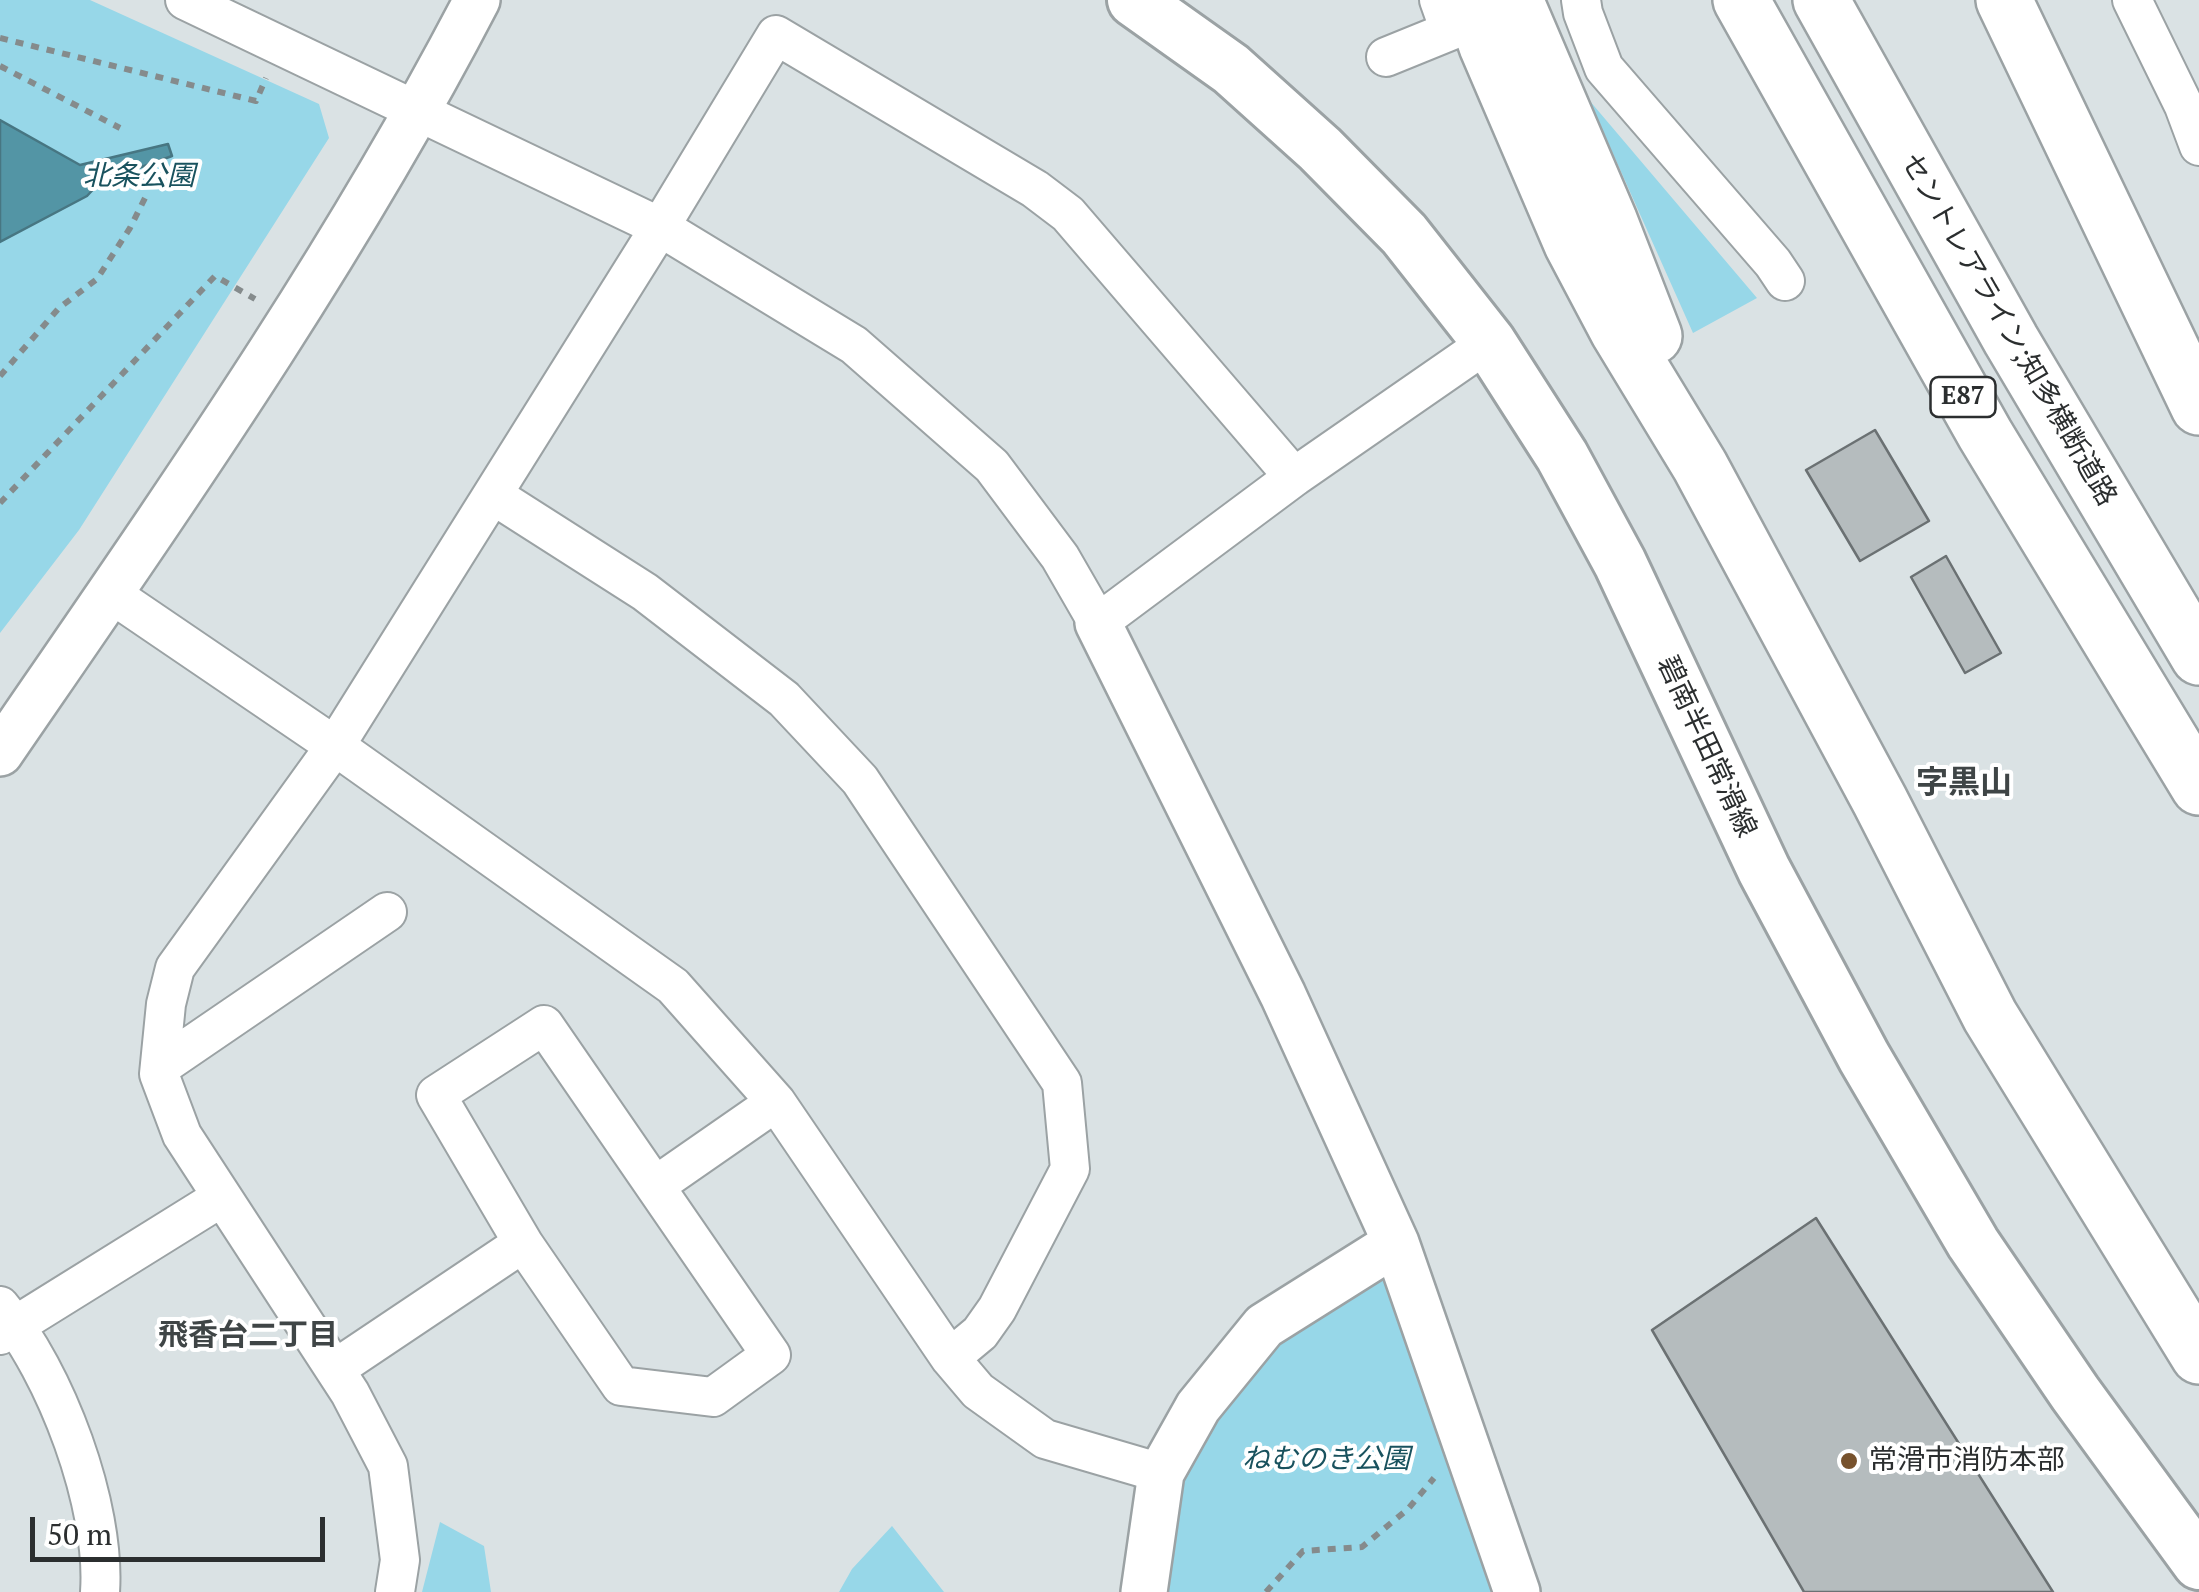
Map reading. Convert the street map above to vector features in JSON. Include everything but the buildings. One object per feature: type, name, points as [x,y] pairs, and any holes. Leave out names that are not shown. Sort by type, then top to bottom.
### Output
[{"type":"highway","points":[[1471,0],[1572,244],[1618,331],[1700,466],[1990,1016],[2199,1356]]},
{"type":"highway","points":[[1515,0],[1616,238],[1700,466]]},
{"type":"highway","name":"E87","points":[[1742,0],[1984,434],[2199,787]]},
{"type":"highway","name":"セントレアライン;知多横断道路","points":[[1821,0],[2011,340],[2199,657]]},
{"type":"highway","points":[[2004,0],[2199,407]]},
{"type":"main road","name":"碧南半田常滑線","points":[[1134,0],[1230,69],[1320,148],[1404,234],[1489,342],[1562,456],[1620,564],[1764,870],[1864,1057],[1973,1243],[2075,1393],[2199,1562]]},
{"type":"street","points":[[0,753],[233,413],[420,111],[477,0]]},
{"type":"street","points":[[1386,57],[1450,31],[1439,0]]},
{"type":"street","points":[[1582,0],[1583,13],[1604,68],[1774,264],[1784,281]]},
{"type":"street","points":[[2132,0],[2184,106],[2199,146]]},
{"type":"street","points":[[195,2],[660,227],[854,344],[992,466],[1060,556],[1098,623],[1283,995],[1396,1243],[1516,1592]]},
{"type":"street","points":[[395,1592],[400,1560],[388,1466],[335,1370],[182,1135],[159,1074],[166,1004],[175,968],[335,746],[776,35],[1035,190],[1068,214],[1294,476]]},
{"type":"street","points":[[1098,623],[1294,476],[1489,342]]},
{"type":"street","points":[[494,495],[645,592],[784,699],[860,780],[1062,1083],[1070,1170],[997,1309],[980,1333],[950,1358]]},
{"type":"street","points":[[110,593],[335,746],[674,986],[776,1102],[950,1358],[978,1391],[1045,1440],[1161,1472]]},
{"type":"street","points":[[160,1067],[387,912]]},
{"type":"street","points":[[544,1025],[771,1355],[713,1397],[621,1386],[523,1243],[436,1095],[544,1025]]},
{"type":"street","points":[[656,1186],[776,1102]]},
{"type":"street","points":[[100,1592],[95,1512],[80,1458],[55,1399],[5,1322],[222,1197]]},
{"type":"street","points":[[335,1370],[523,1243]]},
{"type":"street","points":[[1144,1592],[1161,1472],[1198,1408],[1264,1326],[1396,1243]]},
{"type":"path","points":[[0,38],[256,101],[269,72]]},
{"type":"path","points":[[0,66],[120,128]]},
{"type":"path","points":[[0,376],[59,308],[96,278],[130,228],[147,194]]},
{"type":"path","points":[[0,502],[215,276],[261,303]]},
{"type":"path","points":[[1266,1592],[1303,1551],[1362,1547],[1408,1510],[1464,1442]]},
{"type":"green space","name":"北条公園","points":[[0,0],[90,0],[319,104],[329,138],[79,530],[0,633]]},
{"type":"green space","points":[[1589,100],[1757,298],[1693,333]]},
{"type":"green space","name":"ねむのき公園","points":[[1396,1243],[1517,1592],[1144,1592],[1198,1407]]},
{"type":"green space","points":[[440,1522],[484,1546],[491,1592],[422,1592]]},
{"type":"green space","points":[[892,1526],[944,1592],[839,1592],[852,1569]]},
{"type":"shaded area","points":[[0,120],[80,165],[168,144],[172,156],[100,182],[87,196],[0,242]]},
{"type":"place","name":"常滑市消防本部","points":[[1849,1461]]},
{"type":"district","name":"字黒山","points":[[1964,784]]},
{"type":"district","name":"飛香台二丁目","points":[[248,1336]]}]
